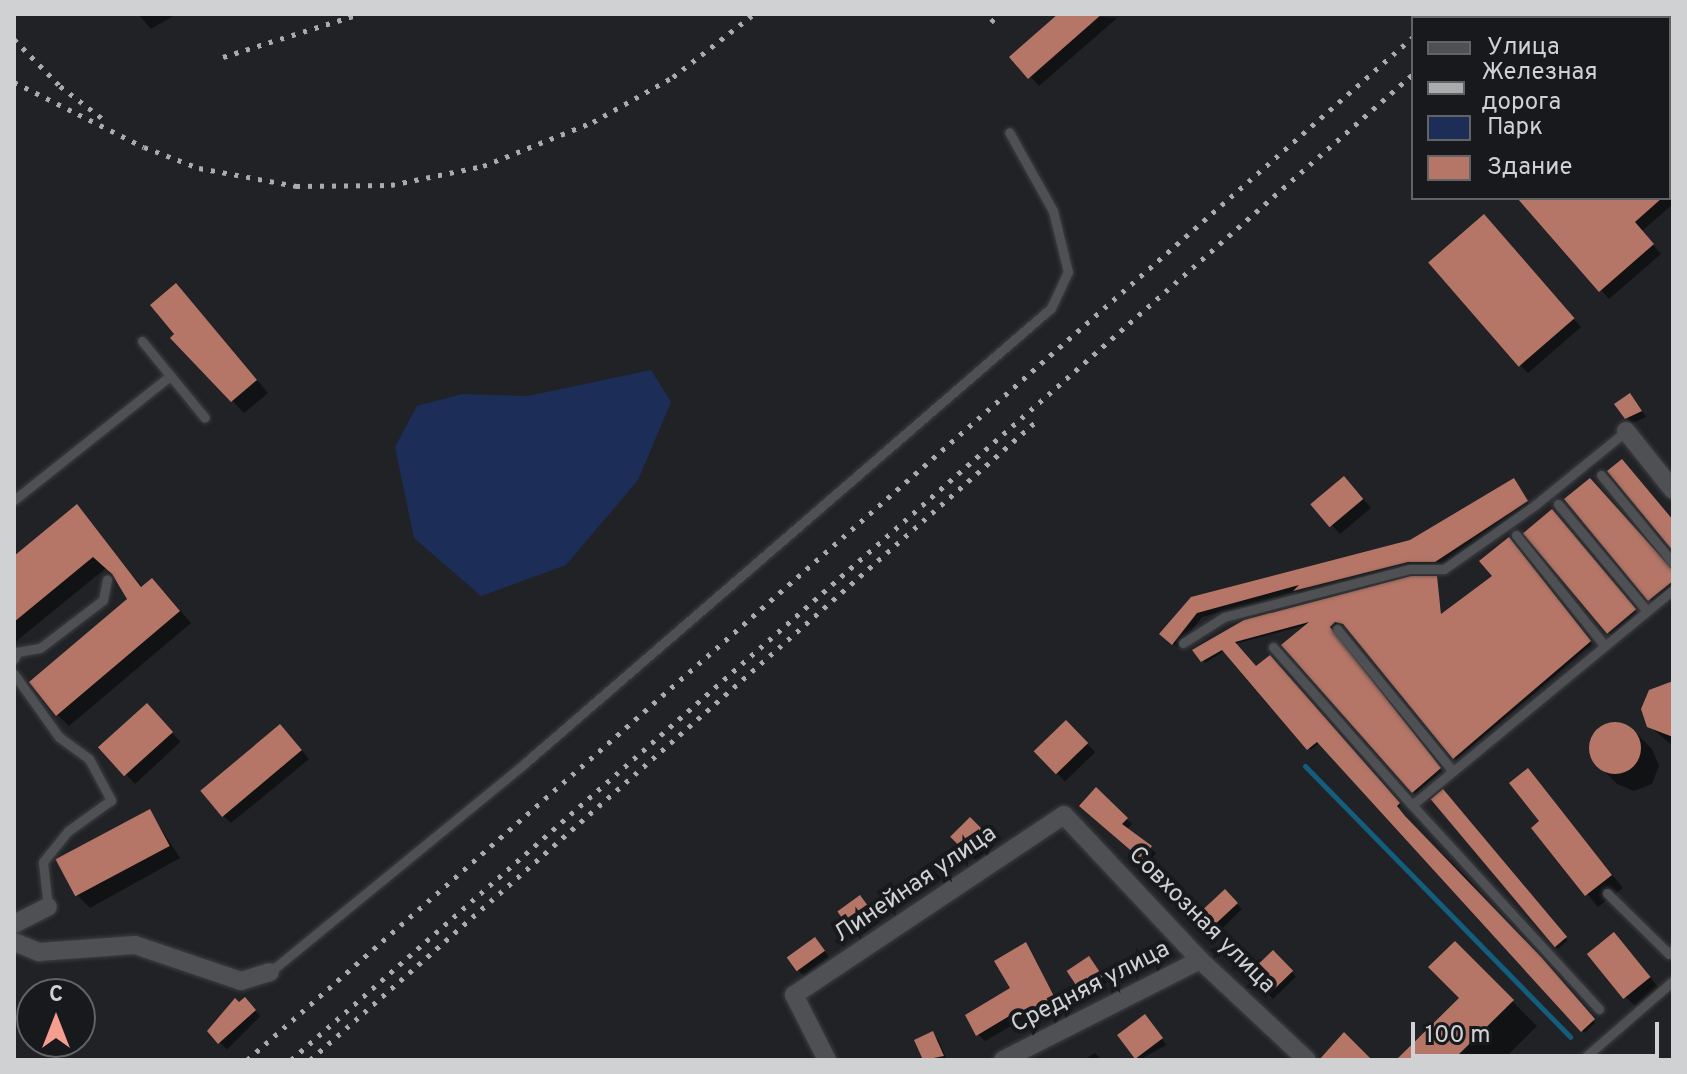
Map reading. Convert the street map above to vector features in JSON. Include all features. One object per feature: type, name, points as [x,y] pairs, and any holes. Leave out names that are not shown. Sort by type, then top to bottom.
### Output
[{"type":"street","points":[[1626,431],[1673,490]]},
{"type":"street","name":"Совхозная улица","points":[[1064,815],[1200,960],[1307,1060]]},
{"type":"street","name":"Линейная улица","points":[[827,1060],[794,995],[1064,815]]},
{"type":"street","points":[[14,924],[48,907]]},
{"type":"street","points":[[14,942],[39,952],[135,945],[241,981],[270,972]]},
{"type":"street","name":"Средняя улица","points":[[1003,1060],[1200,960]]},
{"type":"lane","points":[[270,972],[525,763],[1051,308],[1068,272],[1053,211],[1009,132]]},
{"type":"lane","points":[[142,341],[205,418]]},
{"type":"lane","points":[[14,500],[170,376]]},
{"type":"lane","points":[[1183,643],[1224,617],[1410,569],[1444,569],[1626,431]]},
{"type":"lane","points":[[1601,475],[1673,563]]},
{"type":"lane","points":[[1558,504],[1647,611]]},
{"type":"lane","points":[[1516,535],[1605,646]]},
{"type":"lane","points":[[14,659],[17,652],[40,648],[103,600],[107,579]]},
{"type":"lane","points":[[1412,805],[1673,590]]},
{"type":"lane","points":[[1337,629],[1453,771]]},
{"type":"lane","points":[[1273,647],[1412,805],[1599,1009]]},
{"type":"lane","points":[[14,674],[59,737],[89,759],[111,800],[68,831],[43,862],[48,907]]},
{"type":"lane","points":[[1607,893],[1669,954],[1673,950]]},
{"type":"lane","points":[[1582,1060],[1673,981]]},
{"type":"green space","points":[[651,370],[671,402],[638,480],[566,565],[481,596],[414,538],[395,447],[417,406],[462,394],[528,396]]},
{"type":"building","points":[[1058,14],[1102,14],[1028,79],[1009,57]]},
{"type":"building","points":[[1519,200],[1660,200],[1635,222],[1654,244],[1599,292]]},
{"type":"building","points":[[1484,214],[1575,318],[1519,367],[1428,263]]},
{"type":"building","points":[[176,283],[257,380],[231,402],[170,338],[174,334],[150,305]]},
{"type":"building","points":[[1630,393],[1642,411],[1625,419],[1614,404]]},
{"type":"building","points":[[1622,459],[1673,520],[1673,551],[1607,471]]},
{"type":"building","points":[[1344,476],[1363,499],[1330,527],[1310,504]]},
{"type":"building","points":[[1514,478],[1528,501],[1435,562],[1408,562],[1293,591],[1299,585],[1197,613],[1172,645],[1159,634],[1191,597],[1410,540]]},
{"type":"building","points":[[1590,478],[1673,570],[1673,581],[1648,601],[1564,499]]},
{"type":"building","points":[[77,504],[141,587],[152,578],[180,611],[56,716],[29,682],[127,599],[112,574],[93,557],[14,622],[14,556]]},
{"type":"building","points":[[1552,509],[1636,609],[1607,634],[1523,533]]},
{"type":"building","points":[[1509,537],[1591,641],[1453,759],[1343,624],[1335,622],[1330,627],[1441,768],[1412,793],[1281,645],[1309,622],[1235,642],[1256,666],[1270,655],[1400,803],[1397,806],[1405,816],[1542,958],[1595,1019],[1581,1032],[1317,742],[1307,750],[1222,650],[1201,662],[1192,650],[1244,620],[1411,576],[1437,576],[1441,614],[1492,576],[1479,561]]},
{"type":"building","points":[[1673,681],[1673,737],[1647,727],[1641,709],[1649,690]]},
{"type":"building","points":[[147,703],[173,732],[124,776],[98,747]]},
{"type":"building","points":[[1066,720],[1088,743],[1056,774],[1034,751]]},
{"type":"building","points":[[1615,722],[1633,730],[1641,748],[1633,766],[1615,774],[1597,766],[1589,748],[1597,730]]},
{"type":"building","points":[[280,724],[302,750],[222,817],[200,791]]},
{"type":"building","points":[[1528,768],[1612,875],[1585,896],[1531,828],[1539,821],[1509,783]]},
{"type":"building","points":[[1096,787],[1128,818],[1122,824],[1152,846],[1142,860],[1079,806]]},
{"type":"building","points":[[1443,789],[1567,937],[1555,947],[1431,799]]},
{"type":"building","points":[[150,809],[170,846],[75,896],[56,859]]},
{"type":"building","points":[[970,817],[991,838],[971,858],[950,837]]},
{"type":"building","points":[[1225,889],[1238,903],[1206,933],[1193,919]]},
{"type":"building","points":[[860,895],[875,916],[853,932],[837,911]]},
{"type":"building","points":[[1614,932],[1651,977],[1623,999],[1587,954]]},
{"type":"building","points":[[815,937],[825,951],[797,971],[787,958]]},
{"type":"building","points":[[1455,941],[1514,1000],[1453,1060],[1396,1060],[1459,998],[1428,967]]},
{"type":"building","points":[[1026,942],[1056,1000],[1024,1015],[1021,1009],[976,1036],[965,1015],[1010,988],[994,961]]},
{"type":"building","points":[[1273,950],[1293,971],[1267,996],[1247,975]]},
{"type":"building","points":[[1089,956],[1103,977],[1081,992],[1067,971]]},
{"type":"building","points":[[245,997],[256,1010],[218,1044],[207,1031],[235,998],[239,1002]]},
{"type":"building","points":[[1145,1014],[1163,1038],[1135,1059],[1117,1035]]},
{"type":"building","points":[[933,1031],[944,1056],[923,1060],[914,1040]]},
{"type":"building","points":[[1344,1032],[1372,1060],[1319,1060]]},
{"type":"waterway","points":[[1305,766],[1570,1037]]},
{"type":"railway","points":[[223,57],[359,14]]},
{"type":"railway","points":[[14,82],[144,147],[199,168],[296,186],[391,185],[483,166],[593,122],[673,77],[754,14]]},
{"type":"railway","points":[[991,22],[1000,14]]},
{"type":"railway","points":[[14,39],[60,86],[103,119]]},
{"type":"railway","points":[[247,1060],[1411,39]]},
{"type":"railway","points":[[291,1060],[1411,76]]},
{"type":"railway","points":[[310,1060],[1040,418]]}]
